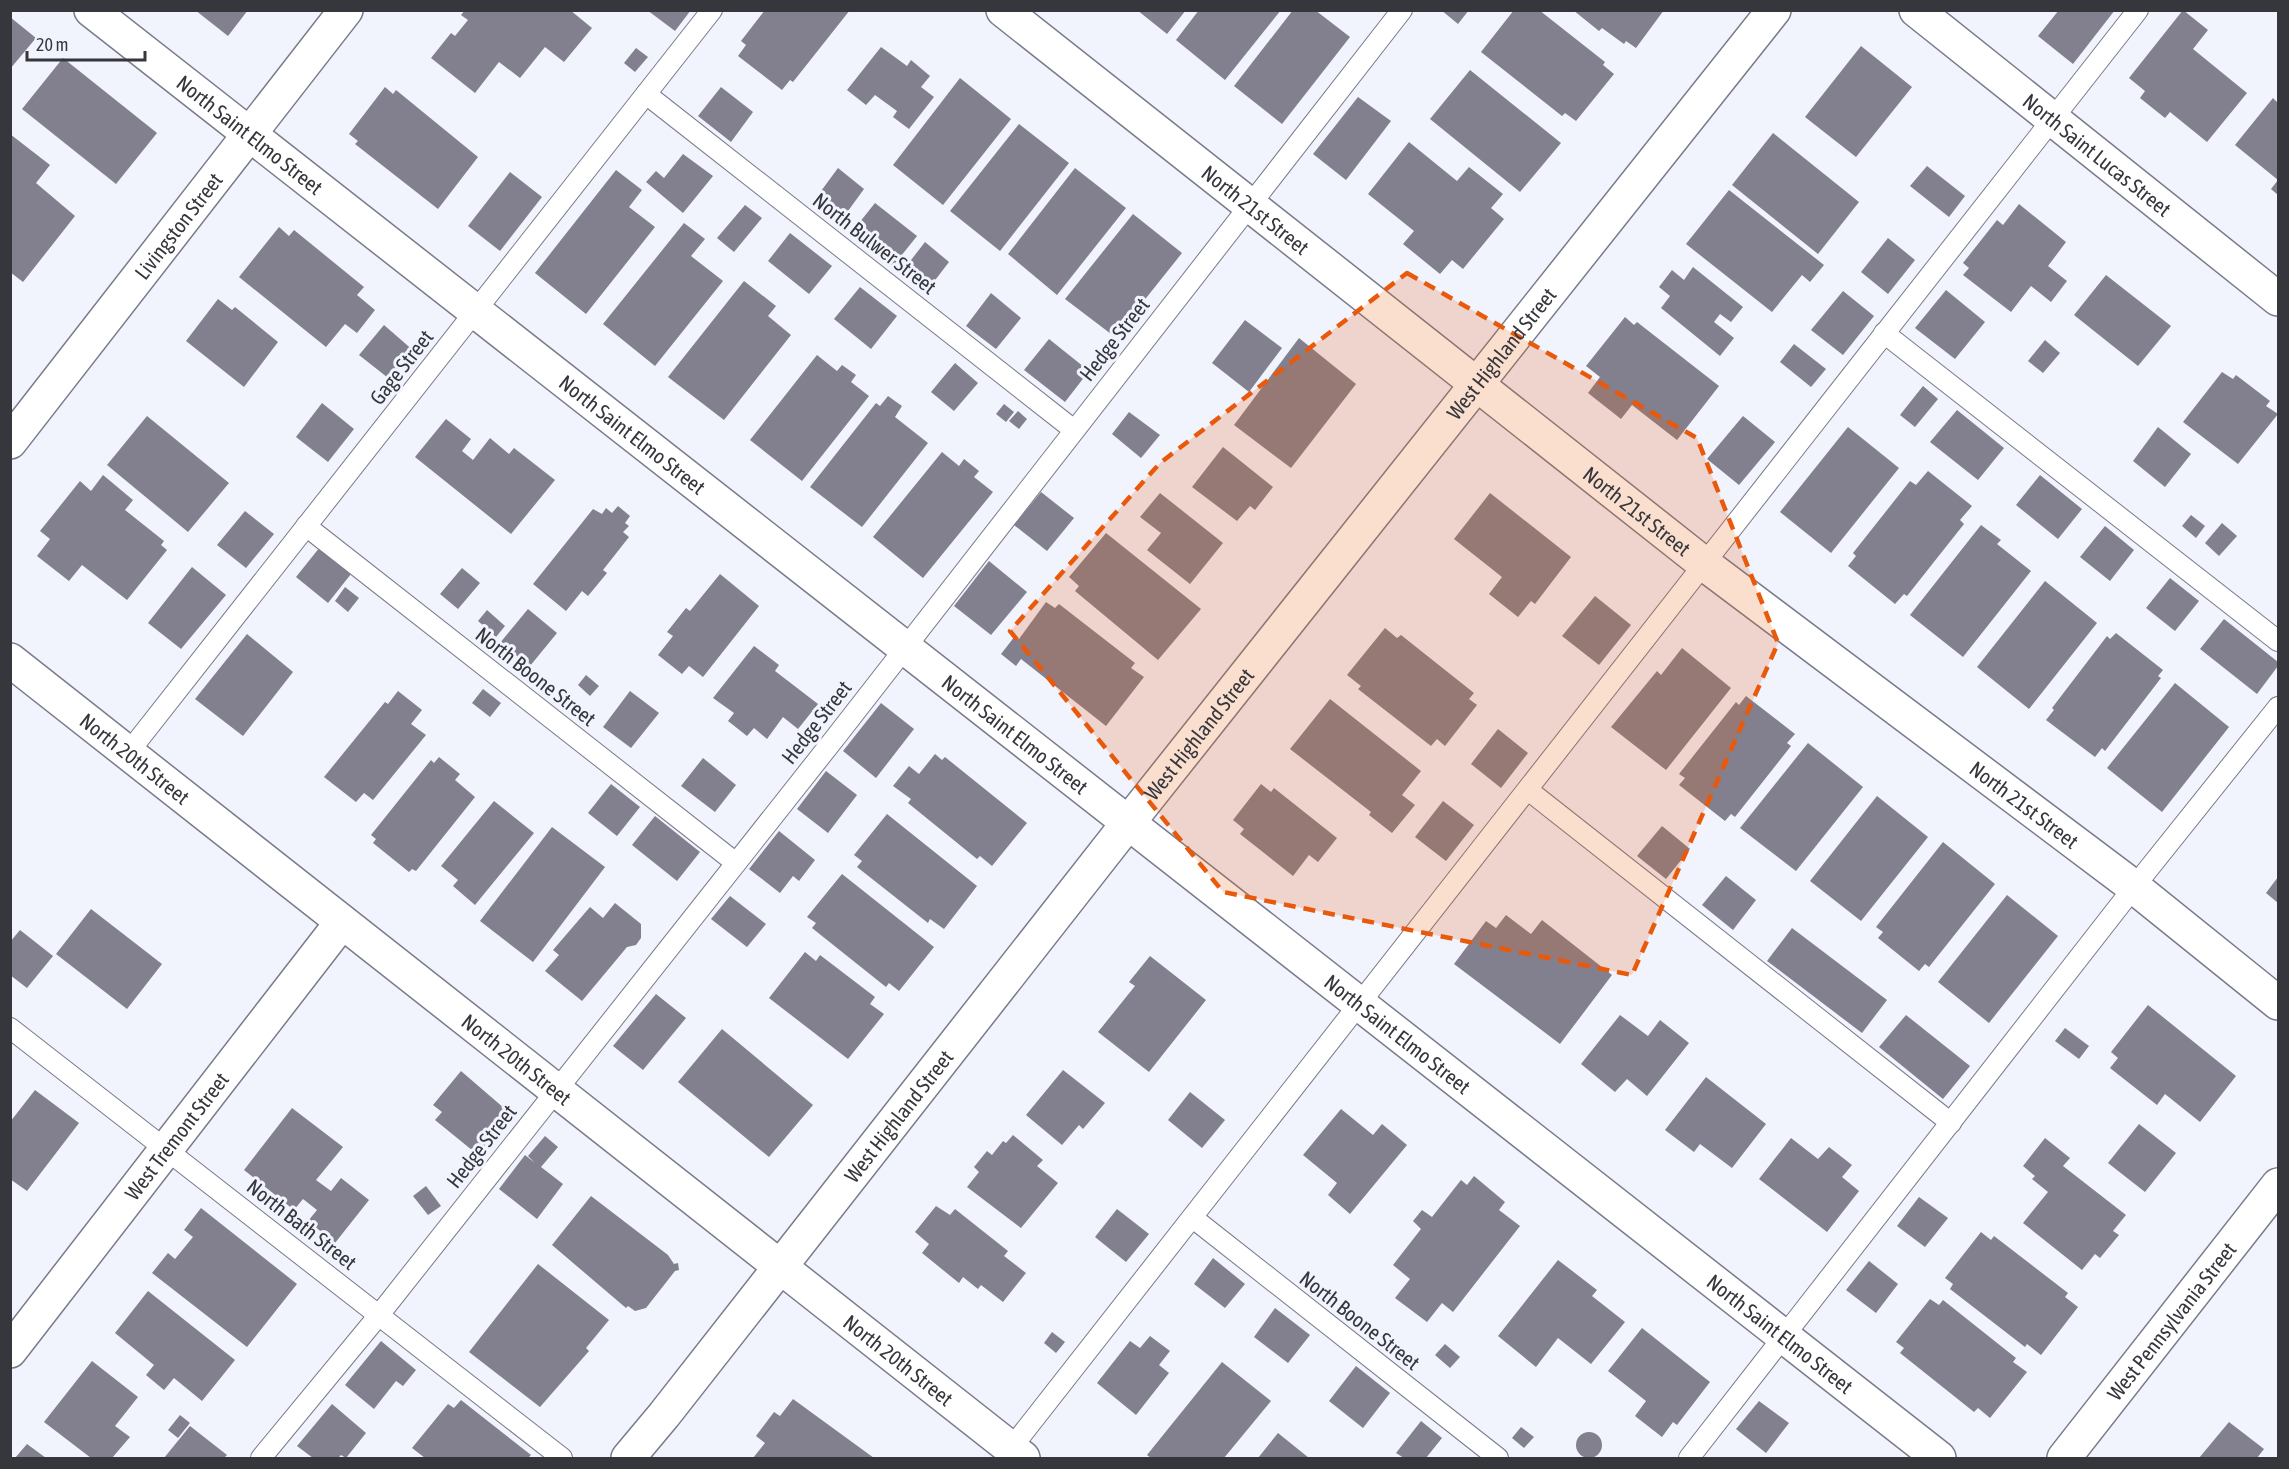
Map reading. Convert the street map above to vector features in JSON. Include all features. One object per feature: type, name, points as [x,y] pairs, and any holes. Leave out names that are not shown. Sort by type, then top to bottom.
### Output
[{"type":"street","name":"North Saint Elmo Street","points":[[91,10],[1939,1458]]},
{"type":"street","name":"Livingston Street","points":[[10,442],[247,134],[346,10]]},
{"type":"street","name":"North 21st Street","points":[[1003,10],[1703,563],[2134,887],[2278,1003]]},
{"type":"street","name":"West Highland Street","points":[[628,1458],[1128,823],[1774,10]]},
{"type":"street","name":"North Saint Lucas Street","points":[[1916,10],[2278,298]]},
{"type":"street","name":"North 20th Street","points":[[10,660],[1012,1455]]},
{"type":"street","name":"West Tremont Street","points":[[10,1351],[168,1150],[342,922]]},
{"type":"street","name":"West Pennsylvania Street","points":[[2064,1458],[2278,1185]]},
{"type":"lane","name":"Gage Street","points":[[128,753],[712,10]]},
{"type":"lane","name":"Hedge Street","points":[[261,1458],[379,1315],[736,863],[1402,10]]},
{"type":"lane","points":[[1012,1455],[1193,1218],[1703,563],[2138,10]]},
{"type":"lane","name":"North Bulwer Street","points":[[646,94],[1074,430]]},
{"type":"lane","points":[[1884,333],[2278,641]]},
{"type":"lane","name":"North Boone Street","points":[[306,526],[736,863]]},
{"type":"lane","points":[[1689,1458],[2134,887],[2278,707]]},
{"type":"lane","points":[[1528,790],[1951,1123]]},
{"type":"lane","name":"North Bath Street","points":[[10,1028],[562,1458]]},
{"type":"lane","name":"North Boone Street","points":[[1193,1218],[1498,1458]]},
{"type":"highlighted area","points":[[1407,273],[1697,438],[1778,643],[1632,975],[1223,892],[1010,631],[1160,463]]},
{"type":"building","points":[[195,10],[248,10],[228,36]]},
{"type":"building","points":[[465,10],[570,10],[592,28],[564,62],[545,47],[520,78],[499,62],[475,93],[431,58],[451,33],[455,36],[468,20],[461,15]]},
{"type":"building","points":[[647,10],[691,10],[675,31]]},
{"type":"building","points":[[765,10],[850,10],[793,82],[790,80],[782,90],[738,56],[746,45],[741,41]]},
{"type":"building","points":[[1137,10],[1186,10],[1167,34]]},
{"type":"building","points":[[1199,10],[1281,10],[1225,80],[1176,40]]},
{"type":"building","points":[[1293,10],[1315,10],[1350,37],[1282,124],[1234,86]]},
{"type":"building","points":[[1441,10],[1469,10],[1458,24]]},
{"type":"building","points":[[1514,10],[1539,10],[1605,62],[1603,65],[1614,74],[1576,121],[1565,113],[1562,116],[1481,52]]},
{"type":"building","points":[[1573,10],[1664,10],[1636,48],[1626,41],[1624,44],[1602,28],[1599,31]]},
{"type":"building","points":[[2059,10],[2115,10],[2073,64],[2038,36]]},
{"type":"building","points":[[2183,10],[2208,30],[2193,49],[2247,93],[2207,142],[2170,112],[2165,118],[2140,98],[2145,91],[2129,78]]},
{"type":"building","points":[[10,17],[36,38],[10,69]]},
{"type":"building","points":[[1861,46],[1912,87],[1856,157],[1805,117]]},
{"type":"building","points":[[881,47],[907,66],[911,60],[930,76],[921,87],[934,97],[909,129],[893,117],[897,111],[875,95],[866,105],[847,90]]},
{"type":"building","points":[[636,48],[648,57],[635,72],[624,63]]},
{"type":"building","points":[[63,58],[157,133],[116,184],[22,109]]},
{"type":"building","points":[[1470,70],[1561,143],[1520,192],[1430,119]]},
{"type":"building","points":[[960,78],[1011,119],[943,205],[893,165]]},
{"type":"building","points":[[385,87],[393,94],[396,90],[478,157],[438,209],[355,144],[358,141],[349,134]]},
{"type":"building","points":[[721,87],[753,112],[731,142],[698,116]]},
{"type":"building","points":[[1358,97],[1391,121],[1346,180],[1313,154]]},
{"type":"building","points":[[2273,98],[2278,103],[2278,180],[2235,145]]},
{"type":"building","points":[[1019,124],[1069,163],[1000,251],[950,211]]},
{"type":"building","points":[[1773,133],[1859,202],[1818,254],[1732,185]]},
{"type":"building","points":[[10,134],[50,165],[36,183],[75,216],[23,282],[10,272]]},
{"type":"building","points":[[1409,142],[1457,181],[1469,167],[1503,194],[1491,208],[1504,219],[1463,269],[1452,260],[1440,274],[1403,244],[1414,231],[1368,194]]},
{"type":"building","points":[[683,154],[713,176],[683,213],[646,182],[656,171],[664,178]]},
{"type":"building","points":[[1927,166],[1965,196],[1949,217],[1910,186]]},
{"type":"building","points":[[838,168],[864,189],[840,222],[813,202]]},
{"type":"building","points":[[1075,168],[1126,208],[1057,295],[1008,254]]},
{"type":"building","points":[[616,170],[642,190],[629,207],[655,227],[586,314],[535,273]]},
{"type":"building","points":[[510,172],[542,197],[500,251],[468,226]]},
{"type":"building","points":[[2278,180],[2278,195],[2271,189]]},
{"type":"building","points":[[1729,190],[1824,265],[1810,282],[1802,275],[1772,312],[1686,244]]},
{"type":"building","points":[[875,203],[917,236],[893,266],[851,233]]},
{"type":"building","points":[[2019,204],[2066,242],[2048,266],[2067,281],[2051,302],[2031,286],[2011,312],[1963,275],[1969,268],[1963,263],[1997,220],[2003,225]]},
{"type":"building","points":[[745,205],[762,218],[734,252],[717,238]]},
{"type":"building","points":[[1133,214],[1182,253],[1115,337],[1065,299]]},
{"type":"building","points":[[684,223],[705,239],[691,256],[723,281],[655,366],[603,324]]},
{"type":"building","points":[[279,227],[289,236],[294,230],[364,287],[357,295],[375,310],[357,333],[345,324],[326,347],[239,277]]},
{"type":"building","points":[[790,233],[832,266],[809,294],[768,261]]},
{"type":"building","points":[[1888,238],[1915,260],[1888,294],[1861,272]]},
{"type":"building","points":[[925,242],[949,262],[926,292],[901,273]]},
{"type":"building","points":[[1693,267],[1743,307],[1731,322],[1720,314],[1714,322],[1734,338],[1720,356],[1661,308],[1670,296],[1659,287],[1672,270],[1684,280]]},
{"type":"building","points":[[2106,275],[2171,326],[2138,366],[2074,315]]},
{"type":"building","points":[[744,281],[776,306],[768,316],[791,335],[724,420],[668,377]]},
{"type":"building","points":[[860,287],[897,316],[871,349],[834,319]]},
{"type":"building","points":[[1946,290],[1985,322],[1955,359],[1915,328]]},
{"type":"building","points":[[1843,291],[1874,316],[1843,355],[1811,330]]},
{"type":"building","points":[[991,293],[1021,318],[996,349],[966,326]]},
{"type":"building","points":[[218,299],[232,310],[235,307],[278,342],[244,387],[186,341]]},
{"type":"building","points":[[1625,317],[1634,325],[1637,322],[1719,386],[1677,440],[1632,405],[1621,419],[1588,393],[1600,377],[1586,366]]},
{"type":"building","points":[[1245,320],[1282,348],[1249,392],[1212,363]]},
{"type":"building","points":[[384,325],[415,352],[392,381],[359,355]]},
{"type":"building","points":[[1299,338],[1356,384],[1291,468],[1234,425]]},
{"type":"building","points":[[1049,339],[1089,371],[1065,402],[1024,370]]},
{"type":"building","points":[[2045,340],[2060,353],[2043,373],[2028,361]]},
{"type":"building","points":[[1794,344],[1826,369],[1811,387],[1780,362]]},
{"type":"building","points":[[817,355],[837,371],[842,365],[856,375],[851,382],[869,396],[802,481],[750,440]]},
{"type":"building","points":[[955,363],[978,383],[954,411],[931,392]]},
{"type":"building","points":[[2222,372],[2233,379],[2236,375],[2270,401],[2266,406],[2278,414],[2238,464],[2183,422]]},
{"type":"building","points":[[1923,386],[1938,399],[1915,427],[1900,415]]},
{"type":"building","points":[[888,396],[902,406],[895,417],[928,443],[862,527],[810,487],[876,403],[880,406]]},
{"type":"building","points":[[322,403],[354,429],[328,462],[296,437]]},
{"type":"building","points":[[1004,404],[1014,412],[1006,422],[996,414]]},
{"type":"building","points":[[1957,410],[2004,448],[1978,480],[1930,442]]},
{"type":"building","points":[[1018,411],[1027,419],[1019,429],[1009,421]]},
{"type":"building","points":[[1129,412],[1160,435],[1141,458],[1112,434]]},
{"type":"building","points":[[147,416],[229,483],[188,532],[107,465]]},
{"type":"building","points":[[1743,416],[1775,442],[1739,485],[1707,459]]},
{"type":"building","points":[[446,419],[471,439],[462,451],[473,460],[490,438],[509,454],[514,448],[555,480],[511,534],[415,457]]},
{"type":"building","points":[[1848,427],[1899,468],[1831,553],[1780,512]]},
{"type":"building","points":[[2158,427],[2191,454],[2165,487],[2133,461]]},
{"type":"building","points":[[1223,447],[1273,487],[1255,510],[1250,506],[1237,521],[1192,487]]},
{"type":"building","points":[[942,452],[959,466],[964,459],[979,471],[974,477],[993,492],[923,578],[873,537]]},
{"type":"building","points":[[1928,471],[1972,506],[1960,520],[1964,524],[1907,596],[1904,594],[1895,604],[1848,566],[1856,556],[1853,553],[1910,481],[1916,485]]},
{"type":"building","points":[[103,475],[133,500],[125,510],[164,541],[161,545],[167,550],[127,600],[82,565],[69,581],[37,556],[50,539],[40,531],[80,481],[91,491]]},
{"type":"building","points":[[2040,475],[2082,509],[2058,539],[2016,505]]},
{"type":"building","points":[[1041,492],[1074,518],[1047,551],[1014,525]]},
{"type":"building","points":[[1160,493],[1223,543],[1190,584],[1147,550],[1161,533],[1140,517]]},
{"type":"building","points":[[1490,493],[1571,557],[1535,604],[1531,601],[1518,617],[1489,594],[1502,577],[1454,539]]},
{"type":"building","points":[[618,506],[630,516],[625,523],[629,526],[623,532],[629,537],[603,570],[607,573],[588,596],[582,591],[566,611],[533,584],[593,509],[602,514],[606,508],[612,513]]},
{"type":"building","points":[[245,511],[274,534],[246,568],[217,545]]},
{"type":"building","points":[[2191,515],[2205,526],[2196,538],[2182,526]]},
{"type":"building","points":[[2222,523],[2237,536],[2219,556],[2205,543]]},
{"type":"building","points":[[1981,525],[2001,540],[1997,544],[2031,571],[1963,657],[1910,615]]},
{"type":"building","points":[[2105,526],[2134,550],[2110,581],[2080,557]]},
{"type":"building","points":[[1106,533],[1201,609],[1158,660],[1075,591],[1079,586],[1069,577]]},
{"type":"building","points":[[320,547],[351,574],[328,603],[296,577]]},
{"type":"building","points":[[989,561],[1027,592],[991,635],[954,606]]},
{"type":"building","points":[[192,567],[226,595],[181,649],[148,623]]},
{"type":"building","points":[[462,568],[480,583],[458,609],[440,594]]},
{"type":"building","points":[[720,574],[759,606],[703,677],[689,666],[682,674],[658,655],[673,636],[667,632],[686,608],[690,611]]},
{"type":"building","points":[[2170,578],[2199,601],[2175,631],[2146,608]]},
{"type":"building","points":[[2045,581],[2097,623],[2029,709],[1977,667]]},
{"type":"building","points":[[345,587],[359,598],[348,612],[335,601]]},
{"type":"building","points":[[1595,596],[1631,625],[1599,665],[1562,636]]},
{"type":"building","points":[[1046,602],[1055,608],[1059,604],[1135,663],[1131,668],[1144,677],[1106,726],[1021,659],[1016,666],[1001,654],[1015,636],[1019,639]]},
{"type":"building","points":[[528,609],[557,633],[530,666],[500,643]]},
{"type":"building","points":[[487,610],[505,626],[496,637],[478,621]]},
{"type":"building","points":[[2224,619],[2278,662],[2278,666],[2257,694],[2200,649]]},
{"type":"building","points":[[1385,628],[1397,638],[1401,635],[1474,693],[1469,699],[1477,705],[1445,746],[1437,739],[1431,746],[1358,689],[1361,686],[1347,675]]},
{"type":"building","points":[[2116,633],[2163,670],[2158,676],[2161,678],[2105,751],[2102,748],[2095,757],[2046,720],[2054,710],[2052,708],[2107,636],[2110,639]]},
{"type":"building","points":[[247,634],[293,672],[243,736],[195,699]]},
{"type":"building","points":[[754,646],[779,665],[775,671],[818,704],[798,729],[783,717],[767,739],[754,728],[747,736],[728,721],[734,713],[713,698]]},
{"type":"building","points":[[1682,648],[1731,688],[1666,770],[1611,727],[1657,671],[1661,675]]},
{"type":"building","points":[[586,675],[599,686],[590,696],[578,685]]},
{"type":"building","points":[[2175,683],[2229,727],[2162,812],[2107,768]]},
{"type":"building","points":[[483,689],[501,703],[490,717],[472,703]]},
{"type":"building","points":[[398,691],[422,710],[411,724],[426,735],[373,800],[364,793],[356,802],[324,777],[385,702],[388,704]]},
{"type":"building","points":[[630,691],[659,713],[631,748],[603,727]]},
{"type":"building","points":[[1746,696],[1795,734],[1787,743],[1791,746],[1735,817],[1731,814],[1725,821],[1679,785],[1685,778],[1679,774],[1736,702],[1739,705]]},
{"type":"building","points":[[1330,699],[1421,771],[1402,795],[1415,805],[1392,833],[1369,815],[1371,812],[1290,749]]},
{"type":"building","points":[[881,703],[914,729],[876,778],[843,751]]},
{"type":"building","points":[[1498,729],[1528,753],[1501,788],[1471,764]]},
{"type":"building","points":[[1808,743],[1863,787],[1796,871],[1740,828]]},
{"type":"building","points":[[935,754],[942,760],[945,757],[1027,823],[992,866],[980,856],[977,859],[908,803],[911,799],[893,786],[909,766],[919,774]]},
{"type":"building","points":[[439,757],[460,774],[455,780],[475,797],[416,871],[412,869],[409,872],[373,843],[376,839],[371,835],[431,760],[434,763]]},
{"type":"building","points":[[703,758],[736,785],[715,812],[681,786]]},
{"type":"building","points":[[826,771],[857,795],[828,833],[797,809]]},
{"type":"building","points":[[611,784],[640,807],[617,836],[588,813]]},
{"type":"building","points":[[1261,784],[1271,792],[1274,788],[1337,838],[1318,862],[1309,855],[1293,876],[1240,834],[1244,829],[1233,820]]},
{"type":"building","points":[[1877,796],[1928,837],[1861,921],[1810,881]]},
{"type":"building","points":[[494,801],[534,833],[475,905],[453,886],[458,880],[441,866]]},
{"type":"building","points":[[1443,801],[1474,825],[1446,861],[1415,837]]},
{"type":"building","points":[[887,814],[977,886],[944,929],[930,919],[928,923],[857,867],[862,861],[854,855]]},
{"type":"building","points":[[655,816],[700,852],[677,881],[632,845]]},
{"type":"building","points":[[1662,826],[1690,849],[1666,879],[1637,856]]},
{"type":"building","points":[[552,827],[605,867],[533,962],[480,921]]},
{"type":"building","points":[[779,831],[815,860],[799,881],[793,876],[780,893],[749,869]]},
{"type":"building","points":[[1943,842],[1995,884],[1929,967],[1925,964],[1919,971],[1878,938],[1883,932],[1876,927]]},
{"type":"building","points":[[842,874],[934,947],[899,991],[889,983],[886,987],[812,928],[816,923],[807,917]]},
{"type":"building","points":[[1726,876],[1756,900],[1733,930],[1702,905]]},
{"type":"building","points":[[2278,877],[2278,903],[2266,893]]},
{"type":"building","points":[[2007,895],[2058,936],[1989,1023],[1938,982]]},
{"type":"building","points":[[730,896],[766,924],[747,947],[711,919]]},
{"type":"building","points":[[615,903],[641,924],[641,938],[636,945],[627,947],[582,1001],[545,971],[559,955],[553,950],[590,907],[603,918]]},
{"type":"building","points":[[91,909],[162,964],[127,1009],[56,954]]},
{"type":"building","points":[[1506,915],[1531,934],[1542,920],[1612,975],[1560,1044],[1454,964],[1486,921],[1496,928]]},
{"type":"building","points":[[1792,928],[1887,1000],[1862,1033],[1767,961]]},
{"type":"building","points":[[20,930],[53,956],[27,988],[10,975],[10,942]]},
{"type":"building","points":[[805,952],[816,961],[820,955],[875,997],[870,1004],[884,1014],[848,1059],[769,998]]},
{"type":"building","points":[[1150,956],[1206,1000],[1149,1072],[1098,1032],[1135,986],[1129,982]]},
{"type":"building","points":[[656,994],[686,1018],[643,1070],[613,1046]]},
{"type":"building","points":[[2148,1005],[2236,1076],[2200,1122],[2165,1094],[2157,1105],[2110,1068],[2118,1058],[2111,1052]]},
{"type":"building","points":[[1620,1015],[1648,1036],[1660,1020],[1689,1043],[1647,1096],[1627,1079],[1615,1092],[1581,1064]]},
{"type":"building","points":[[1906,1015],[1970,1066],[1943,1099],[1879,1047]]},
{"type":"building","points":[[2065,1028],[2089,1046],[2079,1059],[2055,1041]]},
{"type":"building","points":[[722,1029],[813,1105],[769,1157],[678,1082]]},
{"type":"building","points":[[1063,1070],[1105,1103],[1083,1129],[1079,1125],[1062,1145],[1026,1115]]},
{"type":"building","points":[[461,1071],[511,1114],[478,1155],[435,1120],[442,1112],[433,1105]]},
{"type":"building","points":[[1706,1077],[1766,1124],[1732,1168],[1700,1144],[1694,1152],[1665,1130]]},
{"type":"building","points":[[35,1090],[79,1123],[27,1191],[10,1179],[10,1122]]},
{"type":"building","points":[[1190,1092],[1225,1120],[1202,1148],[1168,1120]]},
{"type":"building","points":[[292,1108],[343,1147],[316,1180],[331,1191],[341,1178],[369,1200],[335,1243],[308,1221],[317,1210],[303,1199],[294,1210],[244,1170]]},
{"type":"building","points":[[1341,1109],[1373,1135],[1382,1124],[1407,1145],[1350,1214],[1328,1195],[1337,1183],[1303,1155]]},
{"type":"building","points":[[2139,1124],[2176,1153],[2145,1192],[2108,1163]]},
{"type":"building","points":[[1013,1135],[1043,1160],[1037,1166],[1058,1183],[1021,1228],[967,1187],[979,1172],[974,1167],[987,1151],[992,1155],[1003,1141],[1006,1143]]},
{"type":"building","points":[[545,1136],[558,1147],[541,1167],[563,1184],[537,1219],[499,1189],[525,1155],[535,1163],[528,1156]]},
{"type":"building","points":[[1791,1138],[1818,1159],[1829,1147],[1852,1165],[1842,1177],[1859,1191],[1827,1232],[1759,1179]]},
{"type":"building","points":[[2045,1138],[2070,1158],[2063,1166],[2126,1215],[2113,1231],[2119,1235],[2100,1258],[2095,1254],[2082,1270],[2023,1223],[2048,1192],[2032,1179],[2035,1176],[2023,1166]]},
{"type":"building","points":[[1474,1176],[1505,1202],[1499,1210],[1520,1226],[1453,1312],[1442,1303],[1427,1322],[1395,1298],[1410,1279],[1393,1265],[1421,1229],[1413,1221],[1422,1210],[1432,1217],[1461,1180],[1467,1185]]},
{"type":"building","points":[[426,1186],[441,1206],[428,1215],[413,1196]]},
{"type":"building","points":[[591,1196],[668,1255],[674,1264],[678,1263],[679,1270],[675,1271],[646,1308],[635,1311],[628,1306],[626,1308],[552,1245]]},
{"type":"building","points":[[1919,1197],[1948,1218],[1925,1247],[1897,1226]]},
{"type":"building","points":[[936,1206],[950,1215],[955,1209],[1008,1251],[1004,1256],[1026,1273],[1003,1302],[981,1285],[978,1289],[963,1277],[959,1283],[922,1253],[929,1244],[915,1232]]},
{"type":"building","points":[[201,1208],[297,1284],[247,1347],[152,1273],[168,1253],[175,1259],[193,1237],[184,1230]]},
{"type":"building","points":[[1117,1209],[1149,1234],[1126,1262],[1095,1237]]},
{"type":"building","points":[[1981,1232],[1991,1240],[1994,1236],[2068,1293],[2065,1297],[2078,1307],[2041,1355],[2027,1344],[2025,1347],[1950,1289],[1953,1284],[1945,1278]]},
{"type":"building","points":[[1213,1258],[1245,1284],[1225,1308],[1194,1284]]},
{"type":"building","points":[[1558,1260],[1597,1290],[1592,1296],[1625,1322],[1591,1364],[1558,1338],[1536,1367],[1498,1336]]},
{"type":"building","points":[[1869,1261],[1898,1284],[1876,1313],[1846,1290]]},
{"type":"building","points":[[538,1264],[609,1320],[586,1348],[589,1351],[540,1407],[469,1352]]},
{"type":"building","points":[[148,1291],[235,1360],[202,1401],[174,1378],[164,1390],[146,1375],[154,1365],[115,1333]]},
{"type":"building","points":[[1930,1299],[1939,1305],[1943,1300],[2016,1358],[2013,1362],[2027,1372],[1990,1418],[1978,1408],[1974,1412],[1900,1353],[1904,1348],[1896,1342]]},
{"type":"building","points":[[1275,1308],[1310,1335],[1288,1363],[1254,1337]]},
{"type":"building","points":[[1642,1328],[1710,1382],[1677,1425],[1673,1422],[1662,1437],[1635,1416],[1646,1401],[1608,1371]]},
{"type":"building","points":[[1052,1332],[1065,1342],[1056,1353],[1044,1343]]},
{"type":"building","points":[[1150,1336],[1170,1351],[1159,1365],[1169,1373],[1136,1415],[1097,1383],[1130,1341],[1140,1348]]},
{"type":"building","points":[[381,1341],[416,1370],[403,1386],[396,1381],[374,1409],[345,1385]]},
{"type":"building","points":[[1445,1344],[1460,1357],[1450,1368],[1435,1355]]},
{"type":"building","points":[[92,1361],[138,1397],[115,1426],[130,1437],[112,1458],[91,1458],[44,1422]]},
{"type":"building","points":[[1222,1362],[1271,1401],[1224,1458],[1151,1458],[1147,1455]]},
{"type":"building","points":[[1356,1366],[1390,1393],[1363,1428],[1329,1401]]},
{"type":"building","points":[[793,1399],[874,1458],[753,1458],[765,1443],[756,1436],[774,1412],[780,1416]]},
{"type":"building","points":[[461,1400],[531,1455],[528,1458],[425,1458],[412,1448],[448,1404],[454,1408]]},
{"type":"building","points":[[1759,1401],[1789,1423],[1766,1453],[1736,1429]]},
{"type":"building","points":[[332,1404],[366,1433],[346,1458],[341,1455],[338,1458],[313,1458],[297,1446]]},
{"type":"building","points":[[180,1415],[190,1423],[178,1438],[168,1430]]},
{"type":"building","points":[[1421,1421],[1442,1438],[1426,1458],[1404,1458],[1396,1453]]},
{"type":"building","points":[[2229,1422],[2264,1449],[2257,1458],[2199,1458]]},
{"type":"building","points":[[190,1426],[227,1455],[224,1458],[164,1458]]},
{"type":"building","points":[[1521,1427],[1534,1437],[1524,1448],[1512,1438]]},
{"type":"building","points":[[1589,1432],[1598,1436],[1602,1445],[1598,1454],[1589,1458],[1580,1454],[1576,1445],[1580,1436]]},
{"type":"building","points":[[1278,1433],[1309,1458],[1258,1458]]},
{"type":"building","points":[[27,1444],[46,1458],[15,1458]]}]
